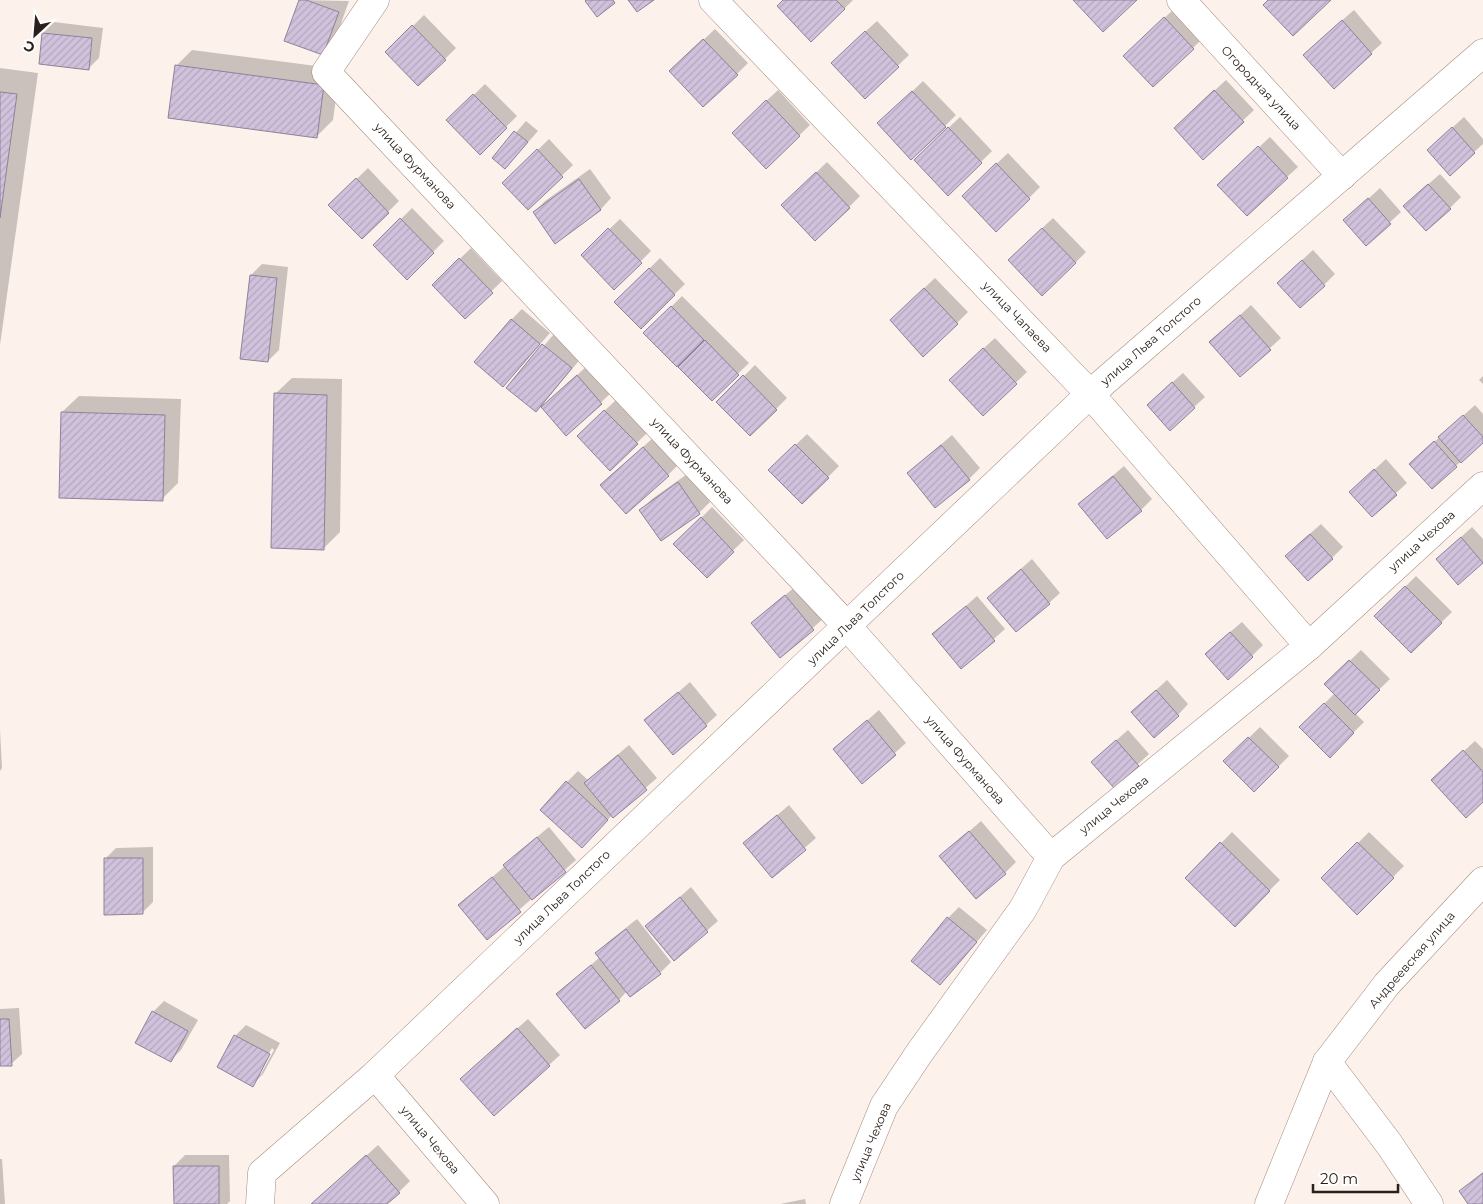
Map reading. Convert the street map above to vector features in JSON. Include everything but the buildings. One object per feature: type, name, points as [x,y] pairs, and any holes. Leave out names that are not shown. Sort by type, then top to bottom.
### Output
[{"type":"street","name":"улица Фурманова","points":[[375,0],[326,72],[847,626],[1051,857]]},
{"type":"street","name":"улица Чапаева","points":[[713,0],[1090,394],[1308,646]]},
{"type":"street","name":"Огородная улица","points":[[1181,0],[1342,176]]},
{"type":"street","name":"улица Льва Толстого","points":[[260,1204],[262,1172],[375,1075],[1090,394],[1483,53]]},
{"type":"street","name":"улица Чехова","points":[[844,1204],[884,1106],[920,1052],[1023,909],[1051,857],[1308,646],[1483,486]]},
{"type":"street","name":"Андреевская улица","points":[[1269,1204],[1328,1062],[1387,984],[1483,881]]},
{"type":"street","points":[[1328,1062],[1429,1204]]},
{"type":"street","name":"улица Чехова","points":[[375,1075],[485,1204]]}]
